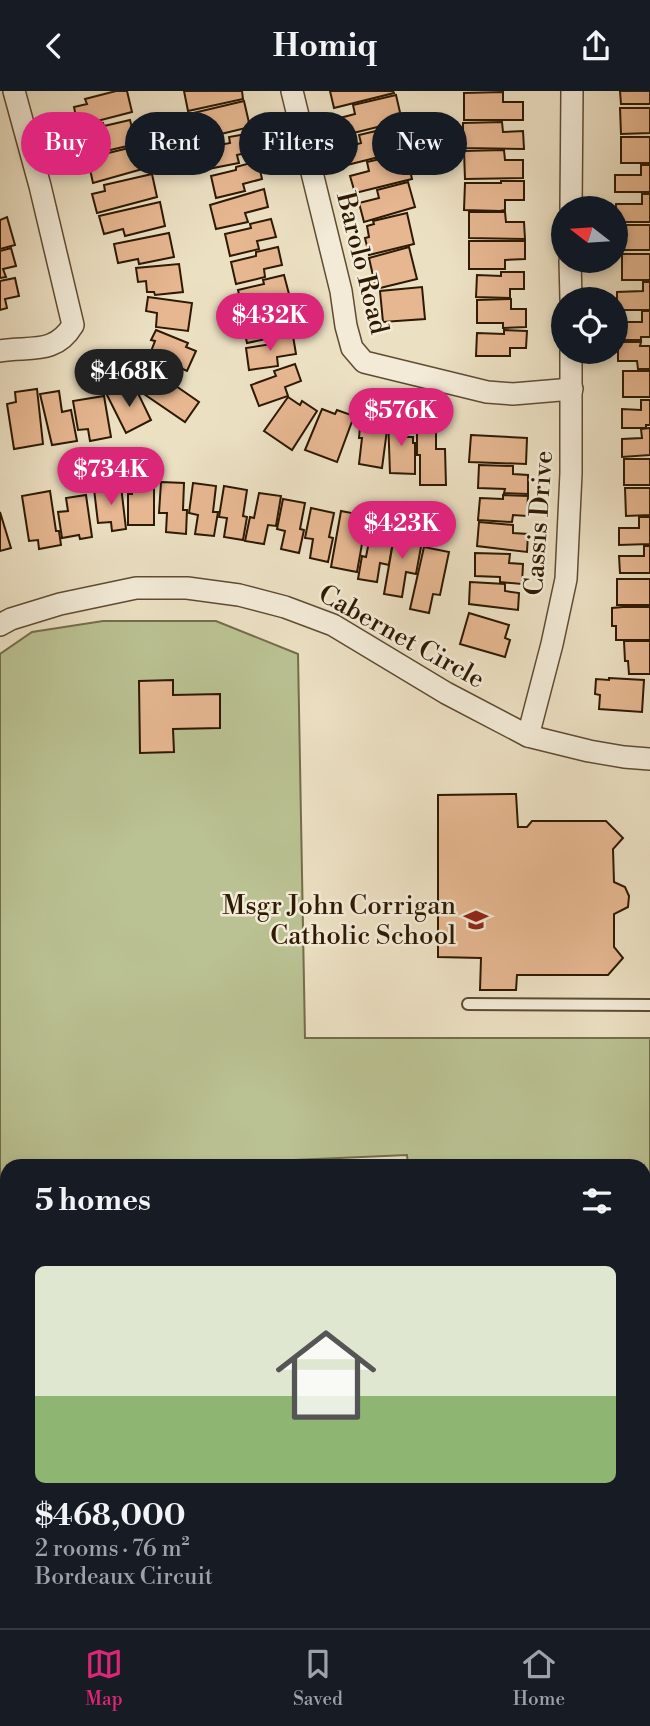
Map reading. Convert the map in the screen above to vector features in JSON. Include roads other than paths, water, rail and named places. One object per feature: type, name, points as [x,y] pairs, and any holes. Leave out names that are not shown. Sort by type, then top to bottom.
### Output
[{"type":"street","points":[[0,351],[53,346],[66,337],[73,325],[14,91]]},
{"type":"street","name":"Barolo Road","points":[[292,91],[341,291],[349,337],[352,348],[364,362],[486,392],[513,394],[572,389]]},
{"type":"street","points":[[571,196],[572,91]]},
{"type":"street","name":"Cassis Drive","points":[[528,736],[566,579],[571,474],[571,364]]},
{"type":"street","name":"Cabernet Circle","points":[[0,625],[60,604],[136,589],[187,588],[239,595],[285,607],[333,625],[446,692],[528,736],[589,751],[650,759]]},
{"type":"lane","points":[[468,1004],[650,1005]]},
{"type":"place","name":"Msgr John Corrigan Catholic School","points":[[476,920]]}]
